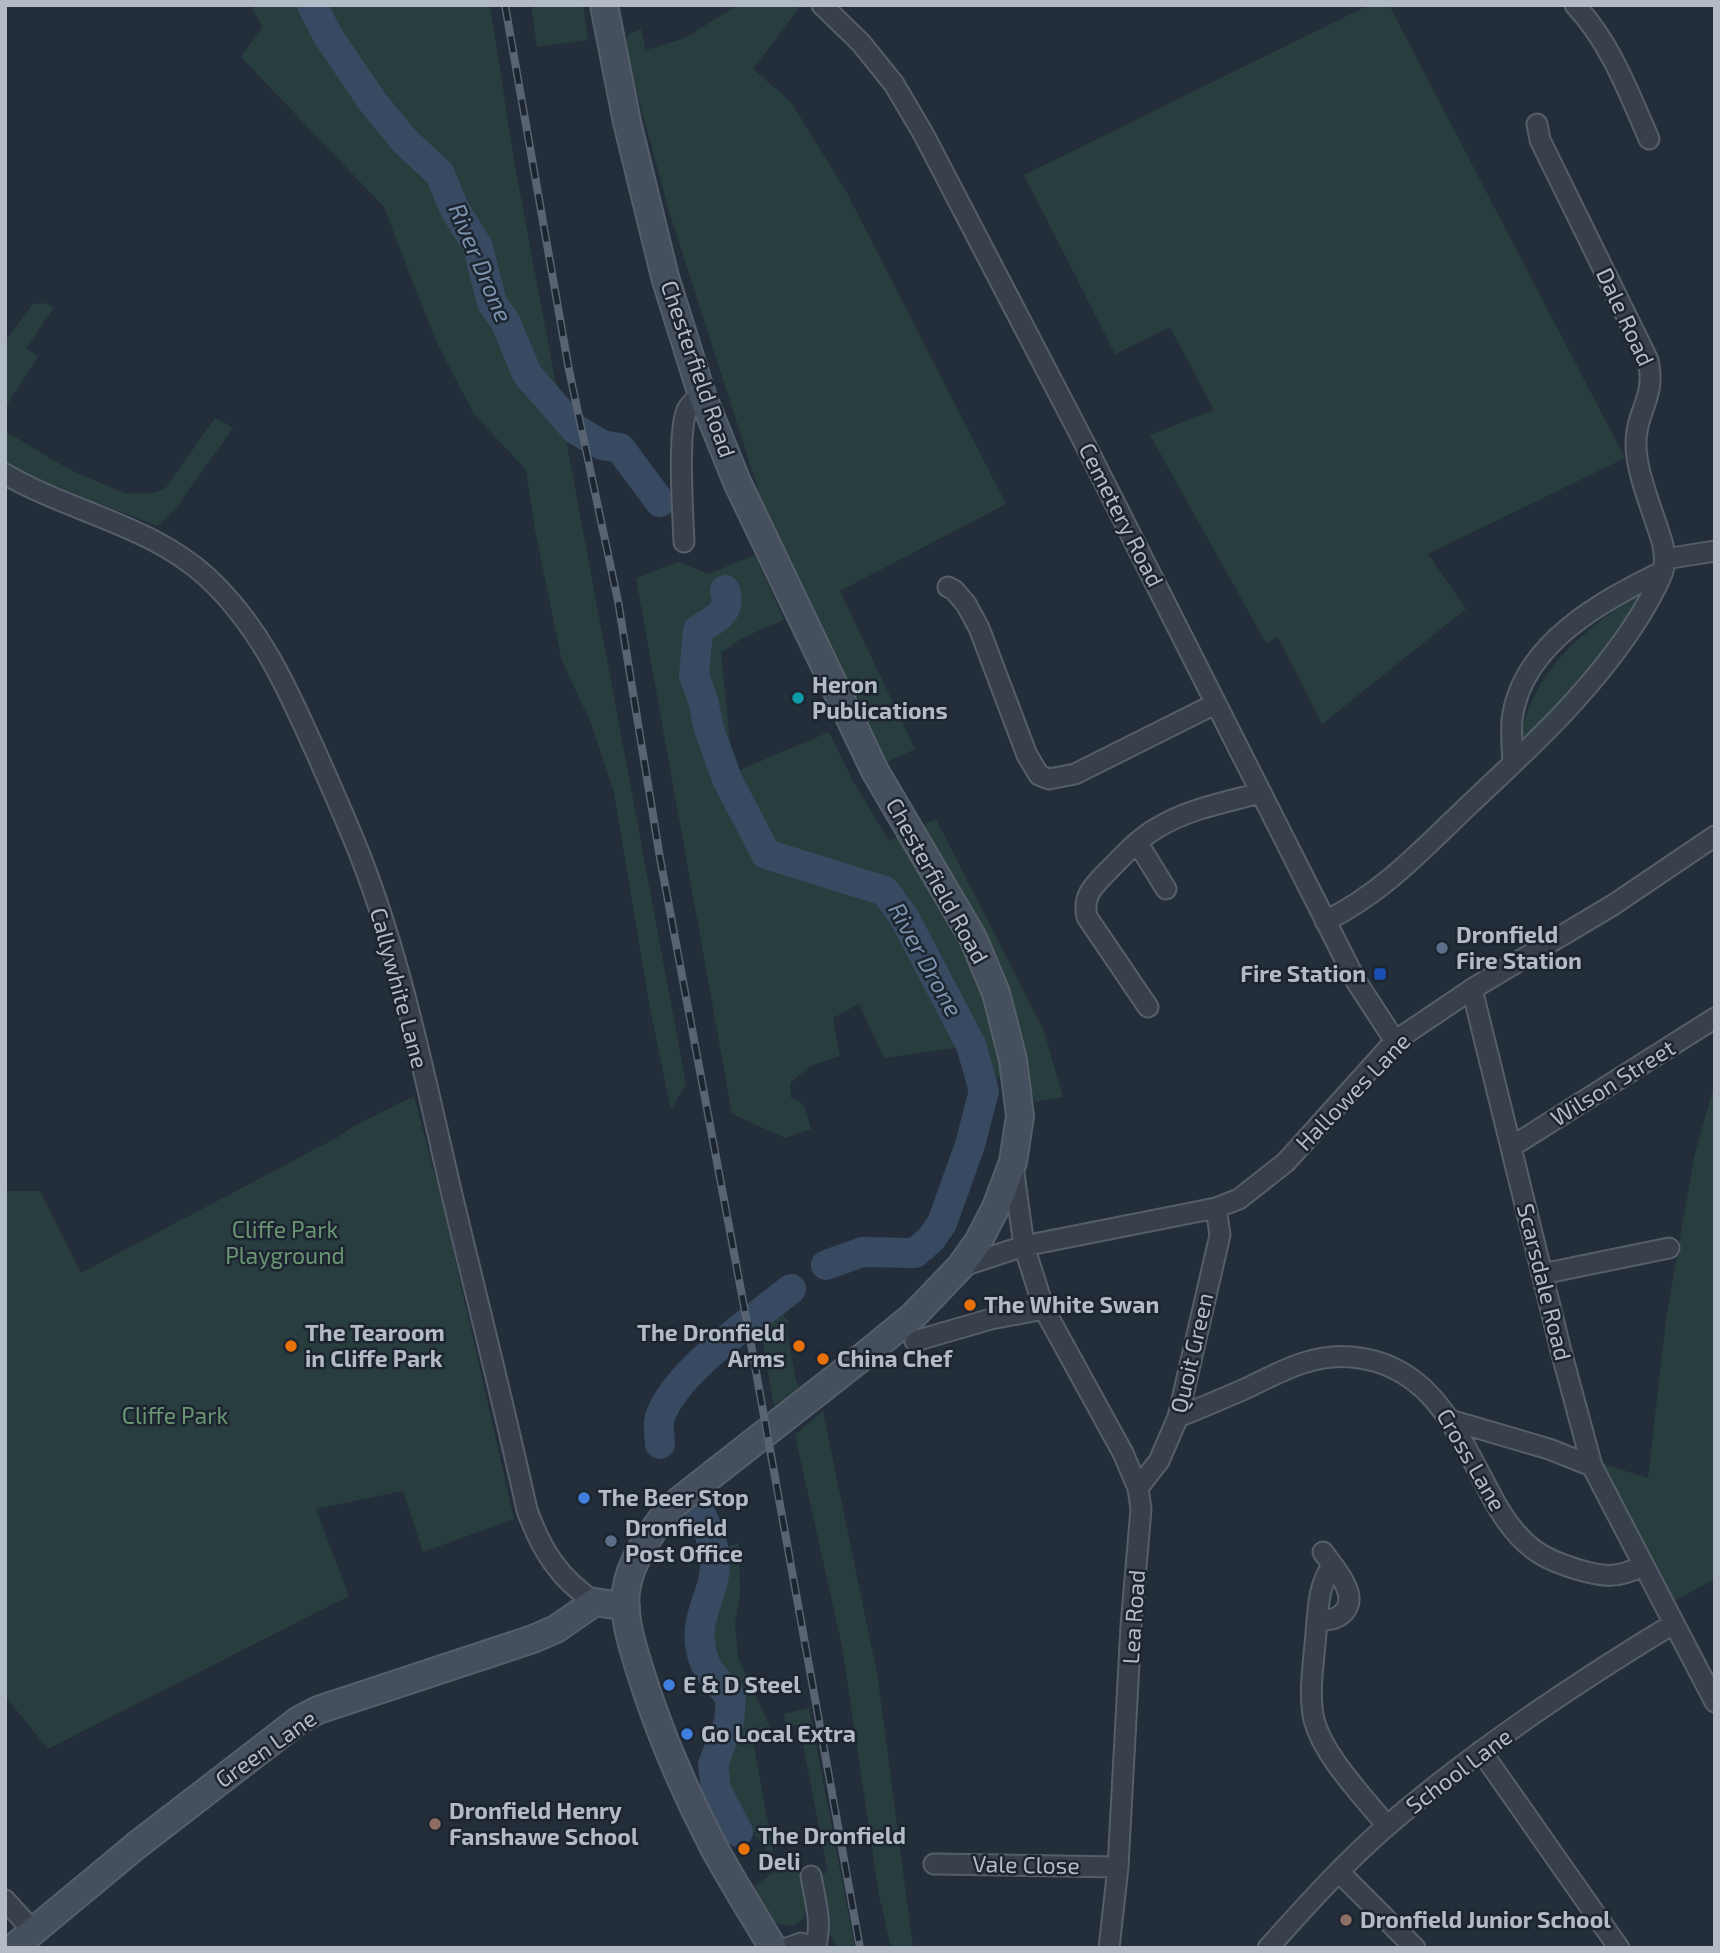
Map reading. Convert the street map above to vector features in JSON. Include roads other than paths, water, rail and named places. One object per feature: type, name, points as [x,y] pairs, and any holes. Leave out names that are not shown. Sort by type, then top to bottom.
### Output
[{"type":"main road","name":"Chesterfield Road","points":[[604,5],[627,122],[662,264],[702,395],[737,482],[875,771],[973,938],[996,993],[1013,1060],[1020,1116],[1013,1162],[996,1207],[978,1242],[960,1267],[914,1315],[671,1507],[649,1537],[631,1572],[626,1590],[626,1607],[635,1655],[651,1704],[679,1775],[715,1849],[771,1945]]},
{"type":"main road","name":"Callywhite Lane","points":[[595,1602],[626,1607]]},
{"type":"main road","name":"Green Lane","points":[[23,1939],[137,1845],[299,1720],[318,1710],[533,1639],[556,1629],[595,1602]]},
{"type":"street","name":"Cemetery Road","points":[[822,5],[852,33],[894,84],[924,135],[1087,448],[1325,922],[1356,981],[1395,1041]]},
{"type":"street","points":[[1575,5],[1596,32],[1627,89],[1649,139]]},
{"type":"street","name":"Dale Road","points":[[1537,124],[1540,140],[1648,360],[1652,377],[1637,427],[1636,444],[1638,462],[1664,565]]},
{"type":"street","points":[[684,542],[681,497],[683,421],[691,403],[702,395]]},
{"type":"street","name":"Callywhite Lane","points":[[5,474],[149,538],[178,555],[207,578],[246,620],[277,670],[302,719],[360,856],[393,956],[534,1531],[561,1575],[575,1589],[595,1602]]},
{"type":"street","points":[[1513,763],[1513,719],[1530,671],[1553,642],[1622,590],[1664,565],[1715,551]]},
{"type":"street","points":[[1325,922],[1357,904],[1395,876],[1563,714],[1628,636],[1653,593],[1664,565]]},
{"type":"street","points":[[948,587],[966,604],[979,628],[1027,755],[1039,775],[1049,779],[1075,774],[1215,704]]},
{"type":"street","points":[[1148,1007],[1087,917],[1084,906],[1093,885],[1137,842],[1159,827],[1189,813],[1260,793]]},
{"type":"street","name":"Hallowes Lane","points":[[960,1267],[1024,1246],[1216,1208],[1238,1199],[1286,1162],[1395,1041],[1472,989],[1613,905],[1715,836]]},
{"type":"street","points":[[1137,842],[1166,889]]},
{"type":"street","name":"Scarsdale Road","points":[[1472,989],[1581,1433],[1592,1466],[1715,1702]]},
{"type":"street","name":"Wilson Street","points":[[1511,1147],[1715,1018]]},
{"type":"street","name":"Lea Road","points":[[1013,1162],[1024,1246],[1044,1309],[1123,1453],[1138,1488],[1141,1509],[1118,1867],[1109,1948]]},
{"type":"street","name":"Quoit Green","points":[[1138,1488],[1159,1461],[1178,1417],[1220,1235],[1216,1208]]},
{"type":"street","points":[[1542,1273],[1669,1248]]},
{"type":"street","points":[[915,1341],[991,1319],[1044,1309]]},
{"type":"street","name":"Cross Lane","points":[[1178,1417],[1317,1358],[1351,1357],[1375,1361],[1415,1380],[1430,1393],[1450,1420],[1502,1516],[1519,1538],[1533,1550],[1547,1559],[1604,1576],[1618,1576],[1643,1566]]},
{"type":"street","points":[[1450,1420],[1549,1449],[1592,1466]]},
{"type":"street","points":[[1317,1620],[1337,1618],[1346,1611],[1350,1601],[1347,1588],[1327,1559],[1317,1620],[1312,1676],[1314,1719],[1322,1740],[1340,1767],[1387,1826]]},
{"type":"street","name":"School Lane","points":[[1268,1948],[1339,1872],[1387,1826],[1481,1751],[1623,1654],[1673,1624]]},
{"type":"street","points":[[1481,1751],[1619,1948]]},
{"type":"street","name":"Vale Close","points":[[934,1864],[1118,1867]]},
{"type":"street","points":[[1339,1872],[1415,1948]]},
{"type":"street","points":[[771,1945],[801,1943],[815,1948],[820,1923],[811,1876]]},
{"type":"street","points":[[5,1900],[23,1939]]},
{"type":"waterway","name":"River Drone","points":[[312,5],[328,36],[372,101],[404,140],[440,174],[454,208],[478,247],[492,303],[505,321],[527,374],[575,429],[602,445],[620,448],[660,502]]},
{"type":"waterway","name":"River Drone","points":[[725,590],[727,598],[724,610],[716,619],[698,630],[694,676],[727,779],[766,854],[885,891],[904,917],[971,1045],[984,1091],[970,1145],[942,1223],[931,1239],[915,1253],[862,1252],[826,1265]]},
{"type":"waterway","name":"River Drone","points":[[660,1444],[660,1417],[668,1400],[682,1382],[717,1347],[791,1289]]},
{"type":"waterway","name":"River Drone","points":[[699,1511],[710,1535],[715,1562],[701,1622],[701,1648],[707,1667],[731,1698],[729,1722],[713,1765],[716,1789],[738,1832]]},
{"type":"railway","points":[[505,5],[569,370],[618,601],[660,858],[860,1948]]},
{"type":"place","name":"Heron Publications","points":[[798,698]]},
{"type":"place","name":"Dronfield Fire Station","points":[[1442,948]]},
{"type":"place","name":"Fire Station","points":[[1380,974]]},
{"type":"place","name":"The White Swan","points":[[970,1305]]},
{"type":"place","name":"The Tearoom in Cliffe Park","points":[[291,1346]]},
{"type":"place","name":"The Dronfield Arms","points":[[799,1346]]},
{"type":"place","name":"China Chef","points":[[823,1359]]},
{"type":"place","name":"The Beer Stop","points":[[584,1498]]},
{"type":"place","name":"Dronfield Post Office","points":[[611,1541]]},
{"type":"place","name":"E & D Steel","points":[[669,1685]]},
{"type":"place","name":"Go Local Extra","points":[[687,1734]]},
{"type":"place","name":"Dronfield Henry Fanshawe School","points":[[435,1824]]},
{"type":"place","name":"The Dronfield Deli","points":[[744,1849]]},
{"type":"place","name":"Dronfield Junior School","points":[[1346,1920]]},
{"type":"park label","name":"Cliffe Park Playground","points":[[285,1243]]},
{"type":"park label","name":"Cliffe Park","points":[[175,1416]]}]
